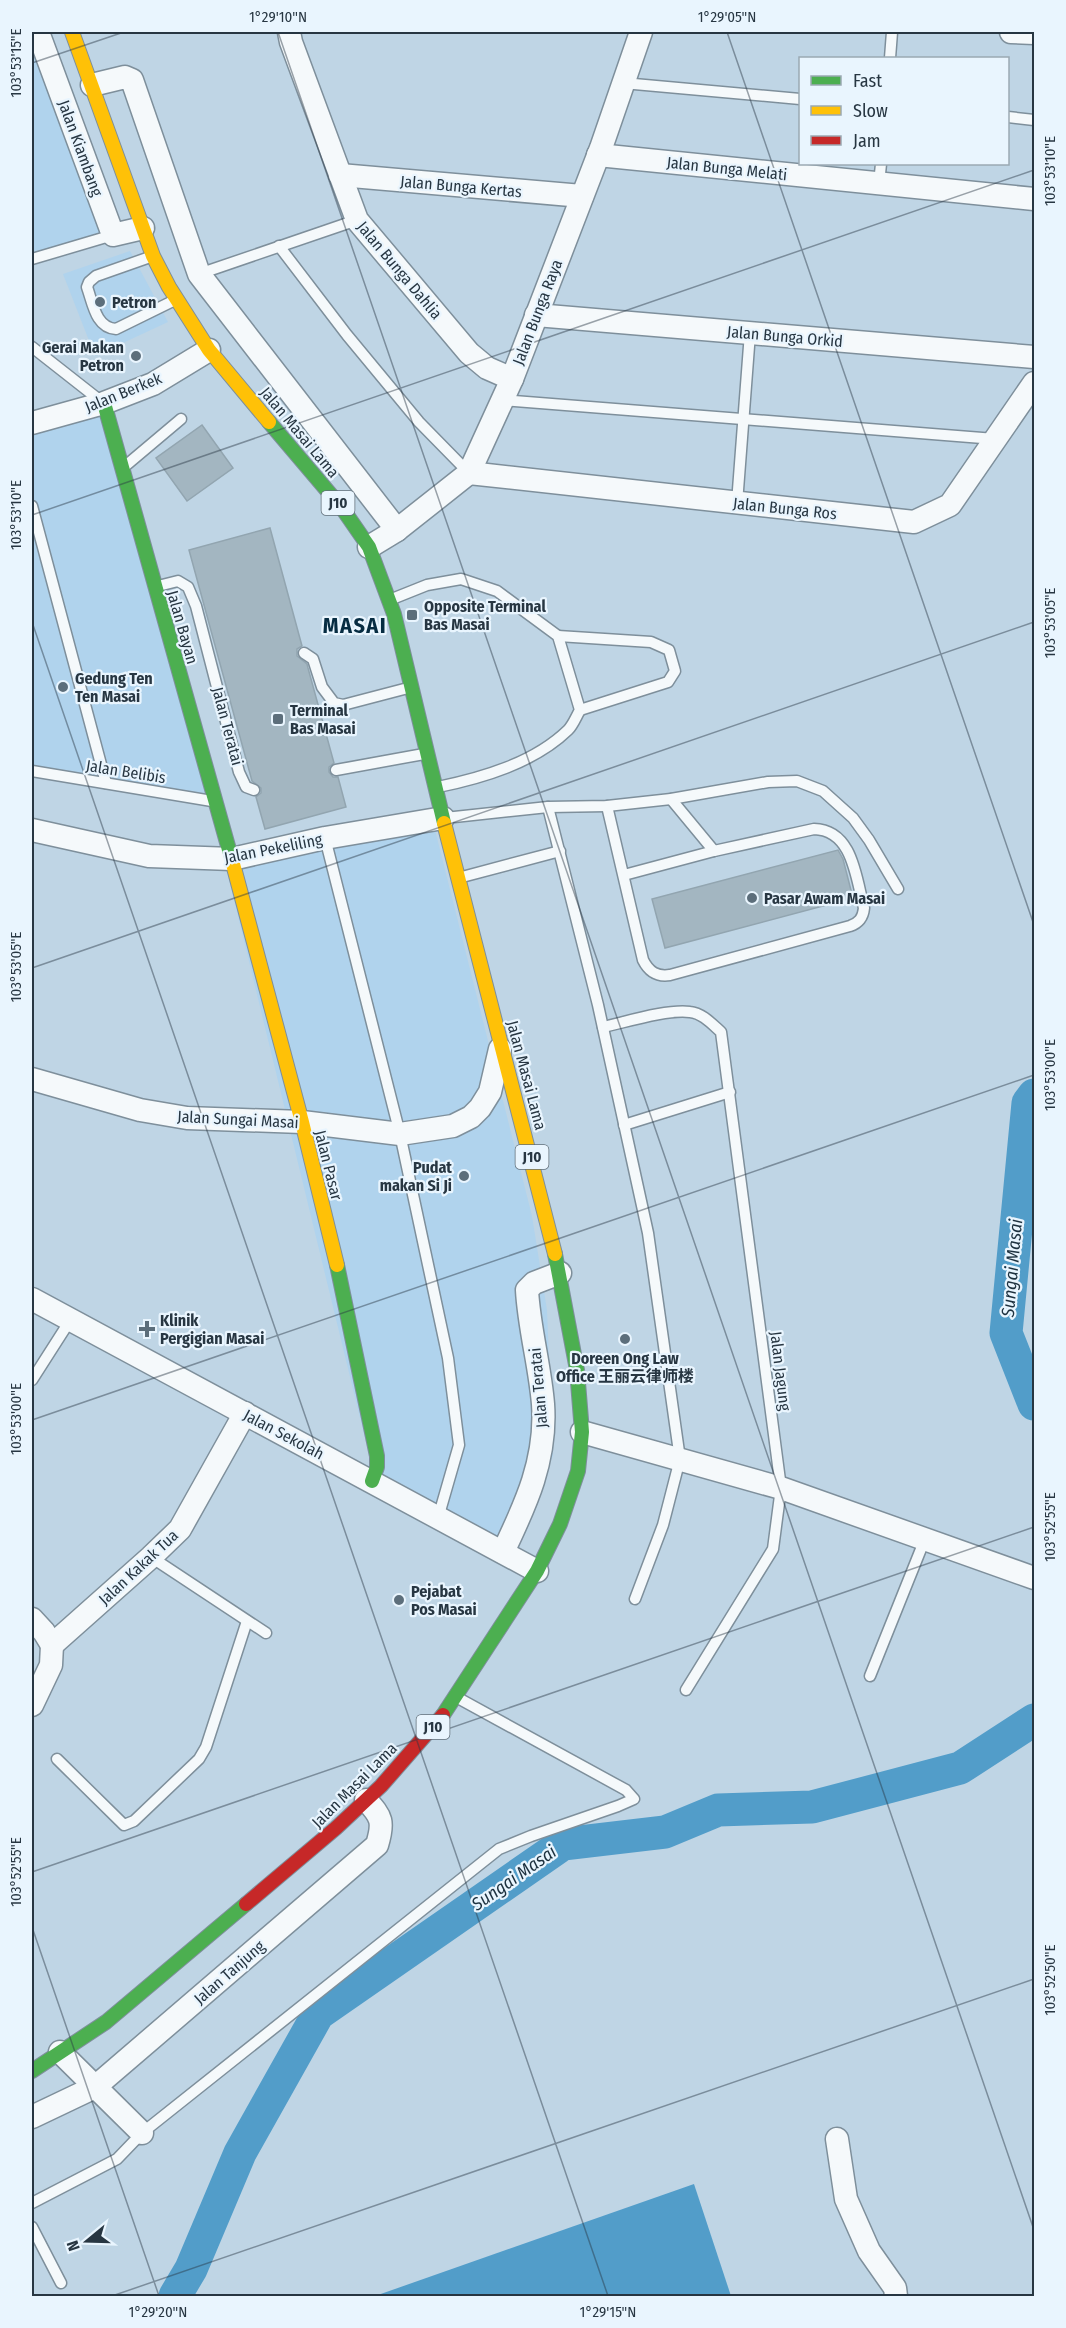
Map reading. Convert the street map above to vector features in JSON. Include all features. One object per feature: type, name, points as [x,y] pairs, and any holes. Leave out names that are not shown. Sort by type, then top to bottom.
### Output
[{"type":"main road","name":"Jalan Masai Lama","points":[[32,2069],[106,2022],[336,1828],[366,1800],[444,1714],[537,1571],[560,1524],[578,1471],[582,1432],[577,1370],[560,1273],[389,600],[369,547],[342,508],[209,350],[173,293],[153,256],[72,32]]},
{"type":"main road","name":"Jalan Bayan","points":[[104,404],[232,859]]},
{"type":"main road","name":"Jalan Pasar","points":[[232,859],[302,1122],[348,1308],[377,1456],[377,1467],[372,1481]]},
{"type":"street","name":"Jalan Kiambang","points":[[38,32],[113,235]]},
{"type":"street","name":"Jalan Bunga Dahlia","points":[[289,32],[357,220],[469,353],[487,368],[512,379]]},
{"type":"street","name":"Jalan Bunga Raya","points":[[369,547],[397,530],[469,473],[512,379],[598,155],[641,32]]},
{"type":"street","points":[[1011,32],[1035,33]]},
{"type":"street","points":[[92,86],[125,77],[132,81],[199,274],[397,530]]},
{"type":"street","name":"Jalan Bunga Melati","points":[[598,155],[880,173],[1035,199]]},
{"type":"street","name":"Jalan Bunga Kertas","points":[[340,175],[582,196]]},
{"type":"street","points":[[113,235],[143,228]]},
{"type":"street","points":[[173,293],[199,274]]},
{"type":"street","name":"Jalan Bunga Orkid","points":[[536,315],[1035,357]]},
{"type":"street","name":"Jalan Berkek","points":[[32,423],[104,404],[153,384],[209,350]]},
{"type":"street","name":"Jalan Bunga Ros","points":[[469,473],[915,522],[950,505],[1035,383]]},
{"type":"street","name":"Jalan Pekeliling","points":[[32,830],[150,856],[232,859],[325,838],[443,818]]},
{"type":"street","name":"Jalan Sungai Masai","points":[[32,1079],[140,1110],[187,1118],[302,1122],[400,1134],[453,1126],[471,1117],[490,1092],[501,1042]]},
{"type":"street","name":"Jalan Teratai","points":[[503,1552],[526,1503],[535,1477],[543,1429],[543,1403],[527,1290],[534,1282],[560,1273]]},
{"type":"street","name":"Jalan Sekolah","points":[[32,1299],[537,1571]]},
{"type":"street","name":"Jalan Kakak Tua","points":[[51,1645],[180,1529],[245,1413]]},
{"type":"street","points":[[582,1432],[781,1488],[1035,1578]]},
{"type":"street","points":[[32,1619],[44,1632],[51,1645],[51,1665],[32,1705]]},
{"type":"street","name":"Jalan Tanjung","points":[[32,2117],[95,2087],[377,1845],[382,1828],[379,1814],[366,1800]]},
{"type":"street","points":[[60,2052],[142,2133]]},
{"type":"street","points":[[837,2139],[846,2199],[869,2251],[895,2288],[896,2296]]},
{"type":"lane","points":[[890,57],[892,32]]},
{"type":"lane","points":[[623,83],[799,99]]},
{"type":"lane","points":[[1009,117],[1035,120]]},
{"type":"lane","points":[[199,274],[357,220]]},
{"type":"lane","points":[[32,259],[113,235]]},
{"type":"lane","points":[[279,246],[347,335],[419,422],[469,473]]},
{"type":"lane","points":[[153,256],[96,276],[89,282],[87,287],[100,323],[107,329],[116,329],[173,293]]},
{"type":"lane","points":[[737,503],[750,333]]},
{"type":"lane","points":[[32,347],[104,404]]},
{"type":"lane","points":[[502,400],[996,439]]},
{"type":"lane","points":[[122,469],[181,419]]},
{"type":"lane","points":[[32,506],[106,783]]},
{"type":"lane","points":[[389,600],[427,585],[461,579],[497,591],[558,636],[651,642],[669,650],[675,671],[668,681],[580,710],[569,729],[531,757],[464,782],[435,788]]},
{"type":"lane","name":"Jalan Teratai","points":[[155,586],[178,581],[188,587],[217,668],[239,772],[246,787],[254,790]]},
{"type":"lane","points":[[558,636],[580,710]]},
{"type":"lane","points":[[304,653],[313,659],[322,687],[334,703],[343,705],[411,687]]},
{"type":"lane","points":[[336,770],[427,753]]},
{"type":"lane","name":"Jalan Belibis","points":[[32,771],[216,801]]},
{"type":"lane","points":[[443,818],[548,807],[607,806],[671,799],[784,780],[810,785],[823,791],[853,818],[898,889]]},
{"type":"lane","points":[[671,799],[714,851]]},
{"type":"lane","points":[[607,806],[643,960],[646,967],[660,976],[850,926],[856,924],[864,914],[847,848],[827,830],[814,829],[714,851],[624,875]]},
{"type":"lane","points":[[548,807],[603,1027],[648,1233],[680,1459],[663,1525],[634,1599]]},
{"type":"lane","points":[[325,838],[400,1134],[448,1358],[459,1445],[438,1518]]},
{"type":"lane","points":[[459,877],[560,851]]},
{"type":"lane","name":"Jalan Jagung","points":[[603,1027],[663,1014],[691,1012],[708,1020],[721,1032],[781,1488],[773,1549],[686,1690]]},
{"type":"lane","points":[[624,1125],[730,1092]]},
{"type":"lane","points":[[32,1380],[71,1319]]},
{"type":"lane","points":[[870,1676],[924,1539]]},
{"type":"lane","points":[[151,1557],[267,1633]]},
{"type":"lane","points":[[57,1760],[124,1825],[134,1821],[199,1759],[206,1747],[247,1621]]},
{"type":"lane","points":[[32,2203],[117,2159],[142,2133],[499,1849],[634,1799],[626,1790],[455,1697]]},
{"type":"lane","points":[[32,2227],[61,2283]]},
{"type":"shaded area","points":[[32,32],[109,241],[32,263]]},
{"type":"shaded area","points":[[130,251],[168,322],[95,356],[63,274]]},
{"type":"shaded area","points":[[112,408],[221,797],[32,768],[32,430]]},
{"type":"shaded area","points":[[434,826],[532,1216],[547,1310],[553,1456],[512,1549],[367,1472],[370,1459],[226,867]]},
{"type":"water","points":[[694,2184],[731,2296],[375,2296]]},
{"type":"building","points":[[202,425],[233,468],[187,501],[156,458]]},
{"type":"building","name":"Terminal Bas Masai","points":[[270,528],[302,646],[297,649],[297,656],[307,664],[334,763],[329,767],[329,772],[333,777],[338,777],[346,807],[265,829],[256,797],[261,793],[261,788],[252,781],[189,550]]},
{"type":"building","name":"Pasar Awam Masai","points":[[838,850],[843,859],[853,898],[665,948],[652,899]]},
{"type":"waterway","name":"Sungai Masai","points":[[1034,1095],[1028,1103],[1006,1333],[1034,1404]]},
{"type":"waterway","name":"Sungai Masai","points":[[175,2296],[191,2269],[240,2153],[318,2014],[563,1844],[665,1832],[718,1810],[812,1807],[960,1768],[1034,1720]]},
{"type":"traffic: fast","points":[[104,403],[233,864]]},
{"type":"traffic: fast","points":[[269,422],[342,508],[369,547],[394,614],[444,823]]},
{"type":"traffic: fast","points":[[443,1715],[537,1571],[560,1524],[578,1471],[582,1432],[577,1370],[555,1254]]},
{"type":"traffic: fast","points":[[337,1265],[377,1456],[377,1467],[372,1481]]},
{"type":"traffic: fast","points":[[32,2071],[106,2022],[246,1904]]},
{"type":"traffic: slow","points":[[72,32],[153,256],[169,287],[209,350],[269,422]]},
{"type":"traffic: slow","points":[[444,823],[555,1254]]},
{"type":"traffic: slow","points":[[233,864],[302,1122],[337,1265]]},
{"type":"traffic: jam","points":[[246,1904],[336,1828],[381,1786],[443,1715]]},
{"type":"place","name":"Petron","points":[[100,302]]},
{"type":"place","name":"Gerai Makan Petron","points":[[136,356]]},
{"type":"place","name":"Opposite Terminal Bas Masai","points":[[412,615]]},
{"type":"place","name":"Gedung Ten Ten Masai","points":[[63,687]]},
{"type":"place","name":"Terminal Bas Masai","points":[[278,719]]},
{"type":"place","name":"Pasar Awam Masai","points":[[752,898]]},
{"type":"place","name":"Pudat makan Si Ji","points":[[464,1176]]},
{"type":"place","name":"Klinik Pergigian Masai","points":[[147,1329]]},
{"type":"place","name":"Doreen Ong Law Office 王丽云律师楼","points":[[625,1339]]},
{"type":"place","name":"Pejabat Pos Masai","points":[[399,1600]]},
{"type":"district","name":"MASAI","points":[[355,625]]}]
